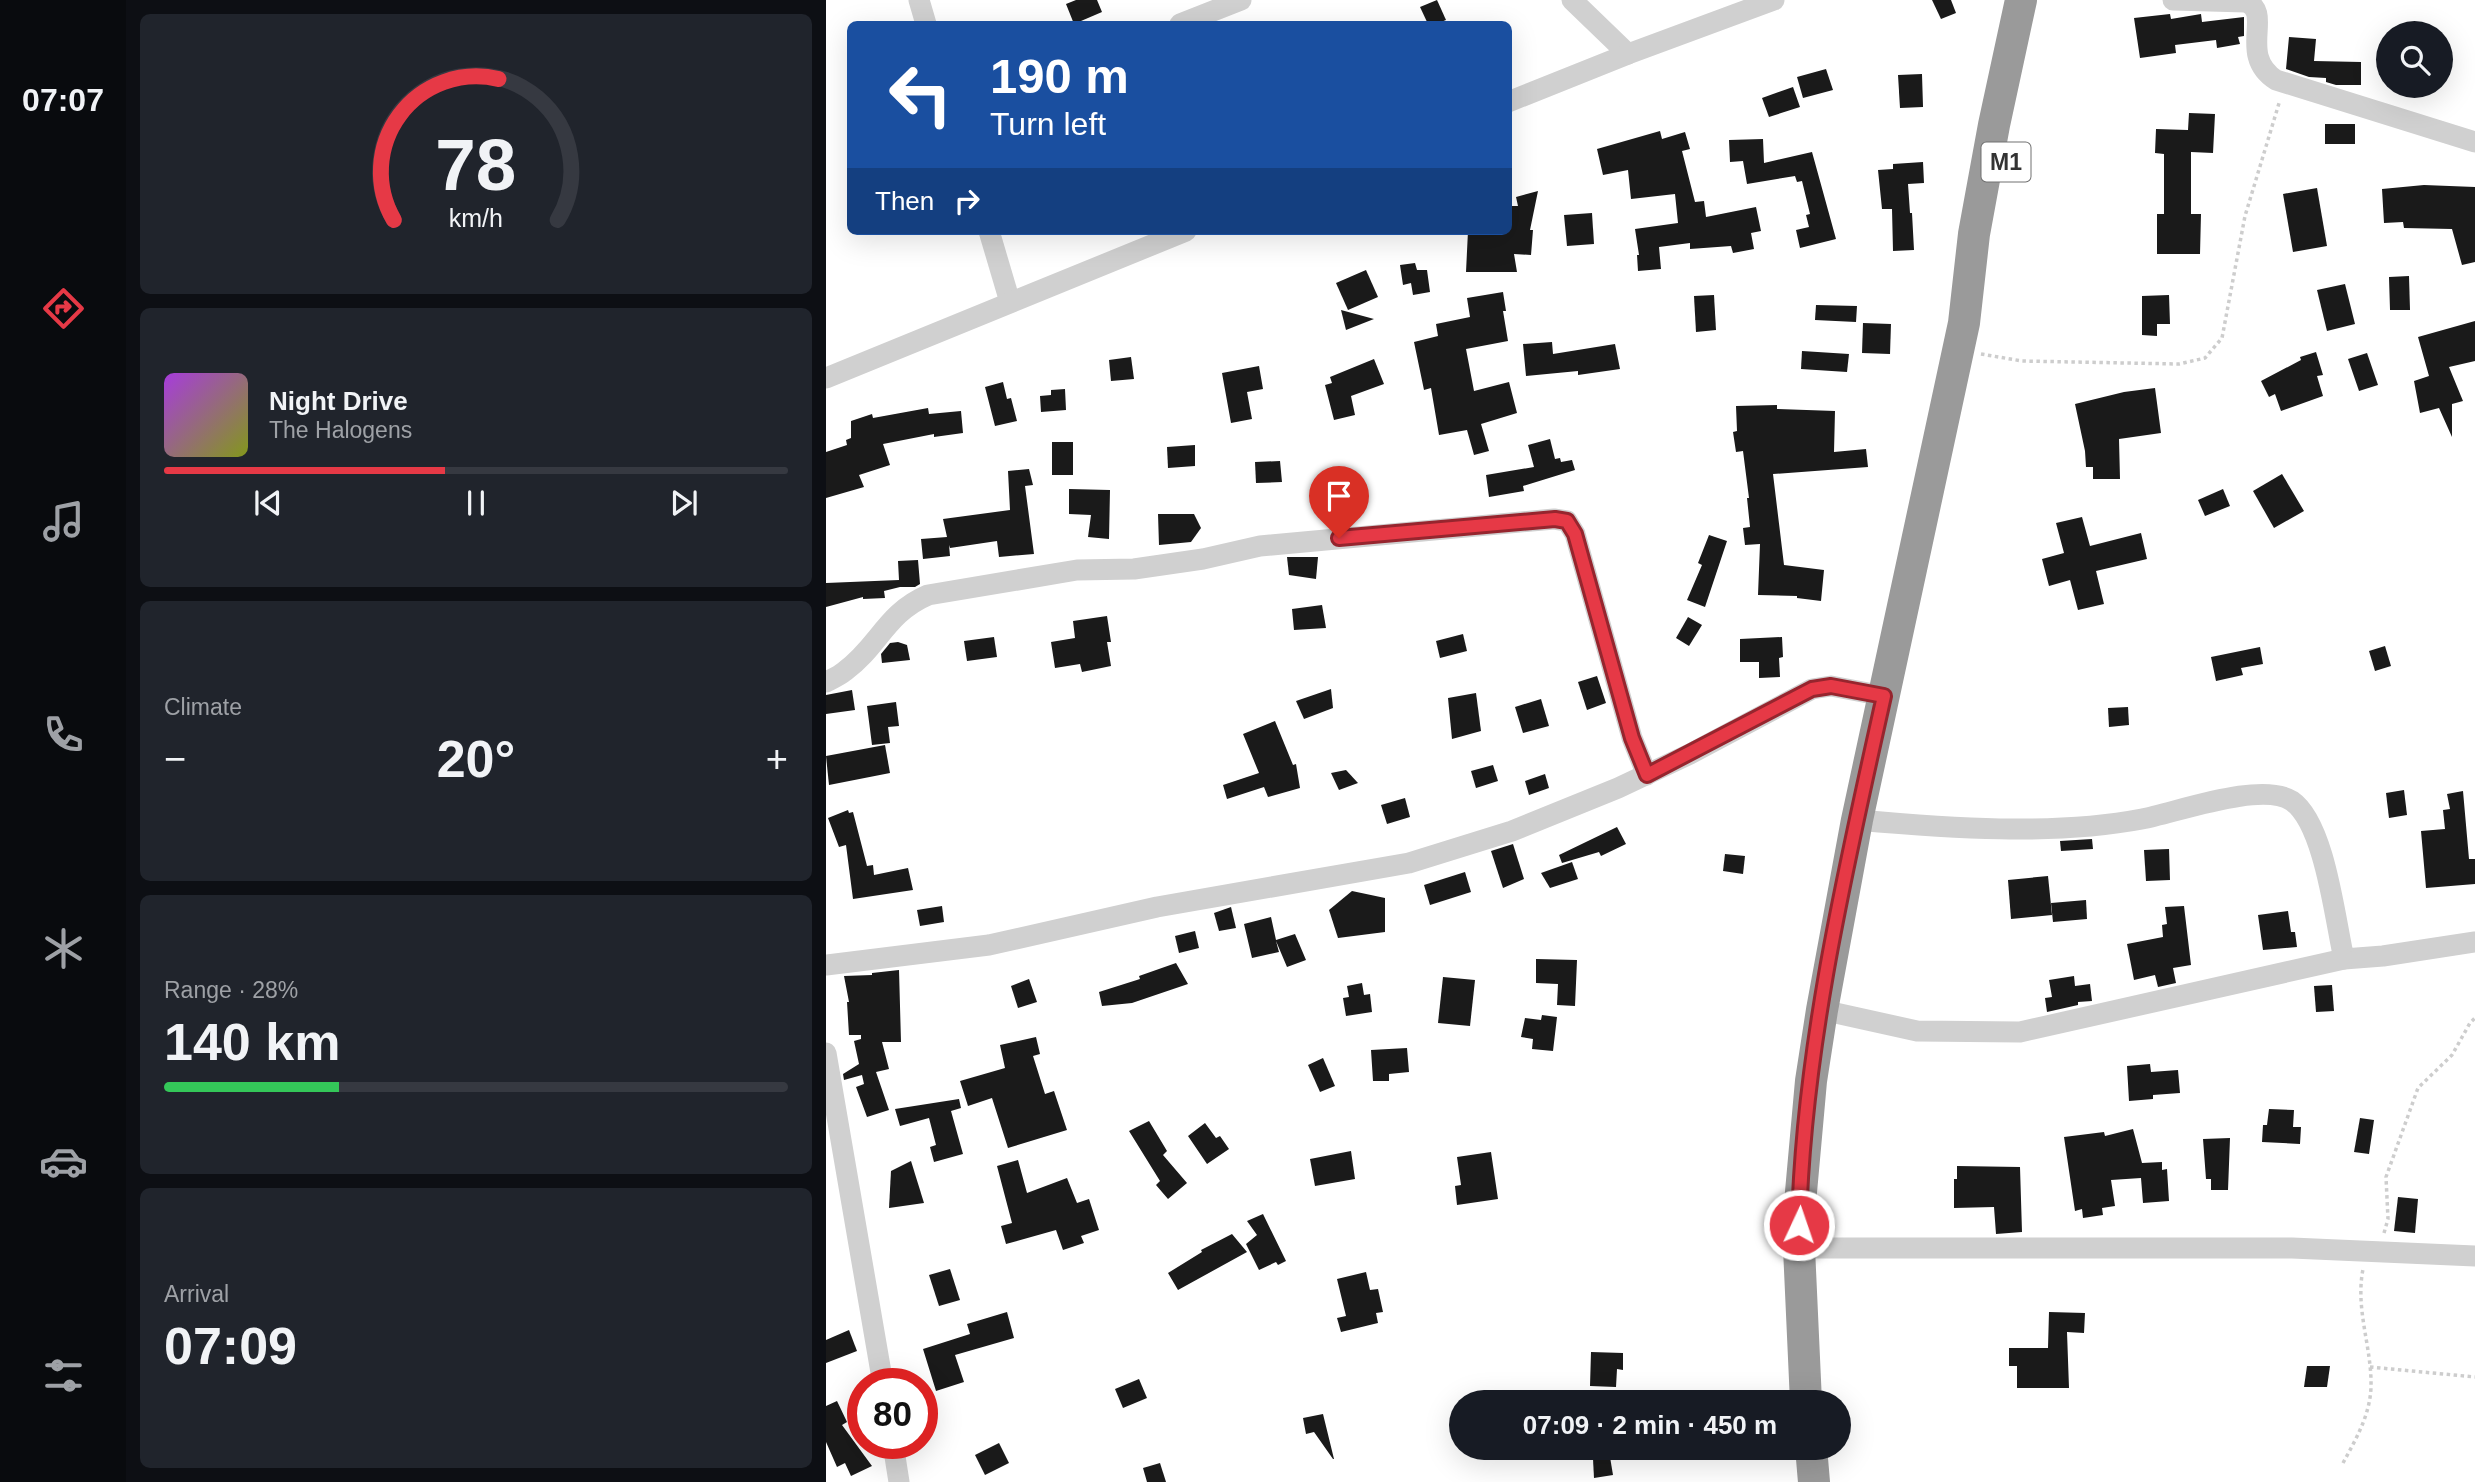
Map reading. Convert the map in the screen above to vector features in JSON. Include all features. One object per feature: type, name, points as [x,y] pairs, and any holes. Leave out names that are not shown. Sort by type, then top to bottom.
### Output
[{"type":"highway","name":"M1","points":[[1805,1390],[1798,1248],[1811,1081],[1822,1010],[1857,820],[1961,336],[1976,221],[2021,0]]},
{"type":"highway","name":"M1","points":[[1961,336],[1980,286],[2043,0]]},
{"type":"highway","points":[[1812,1460],[1815,1482]]},
{"type":"street","points":[[919,0],[925,21]]},
{"type":"street","points":[[1188,21],[1241,0]]},
{"type":"street","points":[[1572,0],[1628,54]]},
{"type":"street","points":[[1512,100],[1628,54],[1733,7],[1774,0]]},
{"type":"street","points":[[2173,0],[2252,4],[2258,11],[2257,54],[2267,74],[2286,83],[2475,142]]},
{"type":"street","points":[[990,235],[1010,302]]},
{"type":"street","points":[[826,378],[1176,235]]},
{"type":"street","points":[[826,682],[845,671],[878,638],[895,615],[911,602],[928,594],[1055,573],[1134,569],[1203,559],[1260,546],[1555,519],[1567,521],[1575,534],[1632,738],[1647,775]]},
{"type":"street","points":[[826,965],[989,945],[1157,907],[1409,863],[1512,831],[1647,775],[1812,689],[1831,686],[1884,696]]},
{"type":"street","points":[[1857,820],[1977,828],[2092,826],[2141,819],[2239,796],[2262,793],[2283,796],[2306,815],[2318,838],[2343,959]]},
{"type":"street","points":[[1822,1010],[1917,1031],[2020,1032],[2343,959],[2383,956],[2475,942]]},
{"type":"street","points":[[826,1053],[880,1368]]},
{"type":"street","points":[[1798,1248],[2292,1248],[2475,1256]]},
{"type":"street","points":[[895,1459],[899,1482]]},
{"type":"path","points":[[1961,336],[2022,361],[2179,364],[2205,358],[2222,338],[2245,216],[2286,83]]},
{"type":"path","points":[[2343,1463],[2365,1421],[2371,1389],[2360,1286],[2371,1252],[2388,1219],[2386,1177],[2418,1088],[2452,1055],[2475,1018]]},
{"type":"path","points":[[2370,1367],[2475,1377]]},
{"type":"building","points":[[1076,0],[1097,0],[1102,12],[1081,21],[1073,21],[1066,4]]},
{"type":"building","points":[[1437,0],[1446,20],[1427,21],[1420,7]]},
{"type":"building","points":[[1932,0],[1951,0],[1956,13],[1941,19]]},
{"type":"building","points":[[2170,14],[2171,19],[2201,14],[2202,22],[2244,17],[2244,36],[2238,37],[2240,44],[2217,48],[2216,40],[2175,45],[2176,53],[2140,58],[2134,18]]},
{"type":"building","points":[[2289,37],[2316,39],[2314,61],[2361,62],[2361,85],[2336,85],[2326,82],[2326,78],[2309,77],[2286,69]]},
{"type":"building","points":[[1826,69],[1833,90],[1803,98],[1797,77]]},
{"type":"building","points":[[1922,74],[1923,107],[1900,108],[1898,75]]},
{"type":"building","points":[[1793,87],[1800,107],[1769,117],[1762,98]]},
{"type":"building","points":[[2189,113],[2215,114],[2213,153],[2191,152],[2191,214],[2201,214],[2200,254],[2157,254],[2157,214],[2164,214],[2164,154],[2155,153],[2156,129],[2188,130]]},
{"type":"building","points":[[2325,124],[2355,124],[2355,144],[2325,144]]},
{"type":"building","points":[[1660,131],[1662,139],[1685,132],[1690,149],[1682,151],[1695,202],[1704,201],[1706,217],[1756,207],[1761,231],[1751,233],[1754,249],[1733,253],[1731,246],[1690,249],[1690,243],[1659,247],[1661,269],[1638,271],[1639,255],[1635,229],[1678,223],[1675,194],[1631,199],[1628,170],[1603,175],[1597,149]]},
{"type":"building","points":[[1763,139],[1764,163],[1812,152],[1836,239],[1800,248],[1796,230],[1809,227],[1806,215],[1810,214],[1802,181],[1797,182],[1795,176],[1747,184],[1743,161],[1730,162],[1729,140]]},
{"type":"building","points":[[1923,162],[1924,183],[1908,184],[1914,250],[1893,251],[1892,209],[1882,209],[1878,170],[1893,169],[1893,164]]},
{"type":"building","points":[[2424,185],[2475,187],[2475,262],[2462,265],[2452,229],[2404,228],[2403,222],[2384,223],[2382,189]]},
{"type":"building","points":[[2317,188],[2327,246],[2293,252],[2283,194]]},
{"type":"building","points":[[1538,191],[1530,230],[1533,230],[1531,255],[1514,254],[1517,272],[1466,272],[1468,235],[1512,235],[1512,206],[1518,206],[1516,197]]},
{"type":"building","points":[[1592,213],[1594,244],[1567,246],[1564,215]]},
{"type":"building","points":[[1415,263],[1417,270],[1427,270],[1430,292],[1413,295],[1411,283],[1403,285],[1400,265]]},
{"type":"building","points":[[1366,270],[1378,297],[1348,310],[1336,283]]},
{"type":"building","points":[[2409,276],[2410,310],[2390,310],[2389,277]]},
{"type":"building","points":[[2345,284],[2355,324],[2327,331],[2317,290]]},
{"type":"building","points":[[1503,292],[1508,341],[1466,349],[1474,391],[1509,382],[1517,413],[1481,424],[1489,451],[1474,455],[1467,430],[1439,435],[1431,388],[1424,390],[1414,342],[1438,336],[1436,324],[1470,317],[1467,298]]},
{"type":"building","points":[[1714,295],[1716,330],[1696,332],[1694,296]]},
{"type":"building","points":[[2169,295],[2170,324],[2157,324],[2157,336],[2142,335],[2142,296]]},
{"type":"building","points":[[1816,305],[1857,306],[1856,322],[1815,320]]},
{"type":"building","points":[[1341,310],[1374,319],[1346,330]]},
{"type":"building","points":[[2475,321],[2475,361],[2449,367],[2463,401],[2452,404],[2452,437],[2439,408],[2420,413],[2414,381],[2429,376],[2418,337]]},
{"type":"building","points":[[1863,323],[1891,324],[1890,354],[1862,353]]},
{"type":"building","points":[[1552,342],[1553,354],[1615,344],[1620,369],[1578,375],[1578,371],[1526,376],[1523,344]]},
{"type":"building","points":[[1802,351],[1849,354],[1847,372],[1801,369]]},
{"type":"building","points":[[2316,352],[2323,375],[2317,376],[2323,396],[2281,411],[2275,394],[2269,397],[2261,381],[2301,360],[2300,357]]},
{"type":"building","points":[[2367,353],[2378,385],[2359,391],[2348,359]]},
{"type":"building","points":[[1131,357],[1134,379],[1111,381],[1109,360]]},
{"type":"building","points":[[1374,359],[1384,384],[1351,396],[1355,415],[1334,420],[1325,385],[1332,383],[1330,377]]},
{"type":"building","points":[[1259,366],[1263,389],[1247,392],[1252,419],[1231,423],[1222,373]]},
{"type":"building","points":[[1003,382],[1007,399],[1011,398],[1017,421],[995,426],[985,387]]},
{"type":"building","points":[[2155,388],[2161,433],[2119,439],[2120,479],[2093,479],[2093,467],[2086,467],[2075,404],[2124,392]]},
{"type":"building","points":[[1065,389],[1066,410],[1041,412],[1040,396],[1051,395],[1051,390]]},
{"type":"building","points":[[1777,405],[1777,409],[1835,411],[1834,452],[1866,449],[1868,467],[1773,474],[1784,565],[1824,570],[1821,601],[1797,596],[1758,595],[1760,544],[1745,545],[1743,528],[1750,527],[1749,498],[1743,451],[1736,452],[1733,432],[1737,431],[1736,406]]},
{"type":"building","points":[[928,408],[929,414],[961,411],[963,433],[934,437],[934,434],[883,444],[890,465],[859,475],[864,487],[826,498],[826,452],[847,445],[846,440],[851,438],[851,421],[872,414],[873,418]]},
{"type":"building","points":[[1550,439],[1555,459],[1560,458],[1561,462],[1572,460],[1575,470],[1523,486],[1524,491],[1489,497],[1486,475],[1534,467],[1528,445]]},
{"type":"building","points":[[1052,442],[1073,442],[1073,475],[1052,475]]},
{"type":"building","points":[[1195,445],[1195,466],[1168,468],[1167,447]]},
{"type":"building","points":[[1280,461],[1282,482],[1256,483],[1255,462]]},
{"type":"building","points":[[1029,469],[1033,485],[1025,486],[1034,554],[999,557],[997,541],[950,548],[949,545],[950,556],[923,559],[921,539],[947,537],[943,519],[1010,510],[1008,471]]},
{"type":"building","points":[[2282,474],[2304,511],[2274,528],[2253,491]]},
{"type":"building","points":[[1069,489],[1110,490],[1109,539],[1088,537],[1091,515],[1069,514]]},
{"type":"building","points":[[2223,489],[2230,506],[2205,516],[2198,500]]},
{"type":"building","points":[[1158,514],[1194,514],[1201,528],[1191,542],[1159,545]]},
{"type":"building","points":[[2082,517],[2090,546],[2141,533],[2147,559],[2096,571],[2104,604],[2078,610],[2070,580],[2049,586],[2042,559],[2064,553],[2056,523]]},
{"type":"building","points":[[1709,535],[1727,541],[1705,607],[1687,600],[1702,565],[1698,563]]},
{"type":"building","points":[[1287,557],[1318,557],[1316,579],[1289,575]]},
{"type":"building","points":[[918,560],[920,584],[915,587],[884,591],[885,598],[863,597],[826,607],[826,583],[899,580],[898,561]]},
{"type":"building","points":[[1322,605],[1326,628],[1294,630],[1292,609]]},
{"type":"building","points":[[1107,616],[1111,666],[1082,672],[1080,664],[1055,668],[1051,642],[1075,638],[1073,621]]},
{"type":"building","points":[[1688,617],[1702,625],[1689,646],[1676,638]]},
{"type":"building","points":[[1463,634],[1467,651],[1440,658],[1436,641]]},
{"type":"building","points":[[994,637],[997,657],[967,661],[964,641]]},
{"type":"building","points":[[1782,637],[1780,677],[1759,678],[1759,662],[1740,662],[1740,639]]},
{"type":"building","points":[[890,643],[907,645],[910,660],[882,663],[881,654]]},
{"type":"building","points":[[2385,646],[2391,666],[2375,671],[2369,651]]},
{"type":"building","points":[[2260,647],[2263,664],[2241,668],[2243,675],[2216,681],[2211,657]]},
{"type":"building","points":[[1597,676],[1606,703],[1587,710],[1578,682]]},
{"type":"building","points":[[1331,689],[1333,708],[1304,719],[1296,701]]},
{"type":"building","points":[[852,690],[855,710],[826,714],[826,695]]},
{"type":"building","points":[[1476,693],[1481,731],[1452,739],[1448,698]]},
{"type":"building","points":[[1541,699],[1549,726],[1523,733],[1515,707]]},
{"type":"building","points":[[896,702],[899,726],[888,727],[890,743],[872,745],[867,706]]},
{"type":"building","points":[[2128,707],[2129,725],[2109,727],[2108,708]]},
{"type":"building","points":[[1275,721],[1293,765],[1296,764],[1300,788],[1268,797],[1264,787],[1227,799],[1223,785],[1259,773],[1243,734]]},
{"type":"building","points":[[885,745],[890,773],[829,785],[826,756]]},
{"type":"building","points":[[1493,765],[1498,781],[1476,788],[1471,771]]},
{"type":"building","points":[[1346,770],[1358,783],[1339,790],[1331,773]]},
{"type":"building","points":[[1545,774],[1549,788],[1529,795],[1525,781]]},
{"type":"building","points":[[2404,790],[2407,815],[2389,818],[2386,793]]},
{"type":"building","points":[[2463,791],[2469,859],[2475,859],[2475,884],[2426,888],[2421,831],[2445,829],[2443,810],[2450,809],[2447,794]]},
{"type":"building","points":[[1405,798],[1410,817],[1387,824],[1381,805]]},
{"type":"building","points":[[848,810],[849,813],[853,812],[867,866],[873,865],[874,875],[908,868],[913,890],[853,899],[846,845],[839,847],[828,818]]},
{"type":"building","points":[[1617,827],[1626,844],[1601,856],[1599,852],[1562,863],[1559,855]]},
{"type":"building","points":[[2092,839],[2093,849],[2061,851],[2060,841]]},
{"type":"building","points":[[1513,844],[1524,879],[1503,888],[1491,851]]},
{"type":"building","points":[[2169,849],[2170,880],[2146,881],[2144,850]]},
{"type":"building","points":[[1725,854],[1745,856],[1743,874],[1723,871]]},
{"type":"building","points":[[1572,862],[1578,879],[1550,888],[1541,873]]},
{"type":"building","points":[[1465,872],[1471,892],[1430,905],[1424,885]]},
{"type":"building","points":[[2048,876],[2052,915],[2011,919],[2008,880]]},
{"type":"building","points":[[1352,891],[1385,898],[1385,932],[1338,938],[1329,910]]},
{"type":"building","points":[[2086,900],[2087,919],[2053,922],[2051,903]]},
{"type":"building","points":[[942,906],[944,922],[920,926],[917,910]]},
{"type":"building","points":[[2184,906],[2191,965],[2173,968],[2176,983],[2158,987],[2155,975],[2134,980],[2127,944],[2163,937],[2162,925],[2167,924],[2165,907]]},
{"type":"building","points":[[1231,907],[1236,928],[1219,931],[1214,913]]},
{"type":"building","points":[[2288,911],[2291,932],[2295,932],[2297,947],[2263,950],[2258,915]]},
{"type":"building","points":[[1271,917],[1276,940],[1295,934],[1306,960],[1287,967],[1276,941],[1279,952],[1252,958],[1244,924]]},
{"type":"building","points":[[1195,931],[1199,948],[1179,953],[1175,936]]},
{"type":"building","points":[[1536,959],[1577,960],[1575,1006],[1557,1005],[1558,984],[1536,983]]},
{"type":"building","points":[[1176,963],[1188,984],[1132,1003],[1102,1006],[1099,992],[1140,979],[1139,976]]},
{"type":"building","points":[[899,970],[901,1042],[882,1042],[889,1069],[876,1072],[889,1110],[867,1117],[856,1087],[864,1084],[862,1075],[844,1080],[843,1074],[859,1064],[854,1041],[861,1039],[861,1035],[849,1035],[849,1002],[844,976]]},
{"type":"building","points":[[2074,976],[2075,986],[2090,984],[2092,1001],[2078,1002],[2078,1005],[2047,1012],[2045,998],[2052,997],[2049,980]]},
{"type":"building","points":[[1443,977],[1475,980],[1470,1026],[1438,1023]]},
{"type":"building","points":[[1029,979],[1037,1002],[1018,1008],[1011,986]]},
{"type":"building","points":[[1362,983],[1364,995],[1370,994],[1372,1012],[1346,1016],[1343,998],[1349,997],[1347,986]]},
{"type":"building","points":[[2332,985],[2334,1011],[2316,1012],[2314,986]]},
{"type":"building","points":[[1542,1015],[1557,1017],[1553,1051],[1532,1049],[1533,1039],[1521,1037],[1525,1018],[1541,1020]]},
{"type":"building","points":[[1036,1037],[1040,1054],[1033,1056],[1045,1094],[1054,1091],[1067,1130],[1008,1148],[992,1098],[968,1106],[960,1081],[1005,1068],[1000,1045]]},
{"type":"building","points":[[1407,1048],[1409,1072],[1389,1074],[1389,1081],[1373,1081],[1371,1050]]},
{"type":"building","points":[[1323,1058],[1335,1086],[1320,1092],[1308,1065]]},
{"type":"building","points":[[2150,1064],[2151,1072],[2178,1070],[2180,1093],[2153,1095],[2153,1099],[2129,1101],[2127,1066]]},
{"type":"building","points":[[959,1099],[961,1108],[951,1111],[963,1154],[934,1162],[930,1147],[936,1145],[929,1118],[900,1126],[895,1109]]},
{"type":"building","points":[[2269,1109],[2294,1110],[2293,1127],[2301,1127],[2300,1144],[2262,1142],[2263,1125],[2267,1125]]},
{"type":"building","points":[[2360,1118],[2374,1120],[2369,1154],[2354,1152]]},
{"type":"building","points":[[1149,1121],[1167,1151],[1163,1155],[1187,1183],[1168,1199],[1156,1185],[1160,1181],[1129,1131]]},
{"type":"building","points":[[1205,1123],[1216,1138],[1220,1136],[1229,1149],[1207,1164],[1188,1136]]},
{"type":"building","points":[[2133,1129],[2142,1163],[2162,1162],[2162,1170],[2167,1169],[2169,1201],[2143,1203],[2141,1178],[2111,1180],[2115,1206],[2102,1208],[2103,1215],[2083,1218],[2082,1209],[2075,1211],[2064,1137],[2104,1132],[2105,1136]]},
{"type":"building","points":[[2230,1138],[2228,1190],[2211,1190],[2211,1179],[2206,1179],[2203,1139]]},
{"type":"building","points":[[1351,1151],[1355,1179],[1315,1186],[1310,1159]]},
{"type":"building","points":[[1491,1152],[1498,1199],[1457,1205],[1455,1186],[1461,1185],[1457,1157]]},
{"type":"building","points":[[1018,1160],[1027,1193],[1067,1178],[1077,1203],[1089,1199],[1099,1230],[1081,1236],[1084,1243],[1063,1250],[1056,1230],[1006,1244],[1001,1226],[1012,1223],[997,1166]]},
{"type":"building","points":[[911,1161],[924,1203],[889,1208],[891,1171]]},
{"type":"building","points":[[1957,1166],[2020,1167],[2022,1232],[1996,1234],[1994,1207],[1954,1208]]},
{"type":"building","points":[[2398,1197],[2418,1199],[2415,1233],[2394,1231]]},
{"type":"building","points":[[1263,1214],[1286,1261],[1278,1265],[1276,1262],[1259,1270],[1246,1244],[1257,1235],[1247,1221]]},
{"type":"building","points":[[1232,1234],[1247,1252],[1178,1290],[1168,1273],[1202,1252],[1201,1250]]},
{"type":"building","points":[[950,1269],[960,1300],[939,1306],[929,1275]]},
{"type":"building","points":[[1366,1272],[1370,1290],[1378,1289],[1383,1312],[1376,1313],[1378,1323],[1341,1332],[1337,1318],[1346,1316],[1337,1279]]},
{"type":"building","points":[[1007,1312],[1014,1338],[955,1355],[964,1382],[938,1390],[938,1368],[929,1368],[923,1349],[970,1334],[967,1324]]},
{"type":"building","points":[[2049,1312],[2085,1313],[2084,1333],[2067,1332],[2069,1388],[2017,1388],[2017,1366],[2009,1366],[2009,1348],[2048,1348]]},
{"type":"building","points":[[849,1330],[857,1351],[826,1363],[826,1340]]},
{"type":"building","points":[[1591,1352],[1623,1353],[1623,1370],[1617,1369],[1616,1387],[1590,1386]]},
{"type":"building","points":[[2307,1366],[2330,1366],[2327,1387],[2304,1387]]},
{"type":"building","points":[[1139,1379],[1147,1398],[1123,1408],[1115,1389]]},
{"type":"building","points":[[837,1401],[847,1422],[842,1425],[847,1432],[847,1459],[867,1459],[872,1466],[851,1476],[845,1463],[837,1467],[826,1442],[826,1406]]},
{"type":"building","points":[[1323,1414],[1334,1459],[1314,1432],[1306,1434],[1303,1418]]},
{"type":"building","points":[[999,1443],[1009,1463],[985,1475],[975,1455]]},
{"type":"building","points":[[1593,1460],[1610,1460],[1613,1475],[1594,1478]]},
{"type":"building","points":[[1160,1463],[1166,1482],[1147,1482],[1143,1468]]},
{"type":"route","points":[[1339,538],[1445,527],[1555,519],[1567,521],[1575,534],[1632,738],[1647,775],[1812,689],[1831,686],[1884,696],[1857,820],[1822,1010],[1811,1081],[1799,1225]]}]
